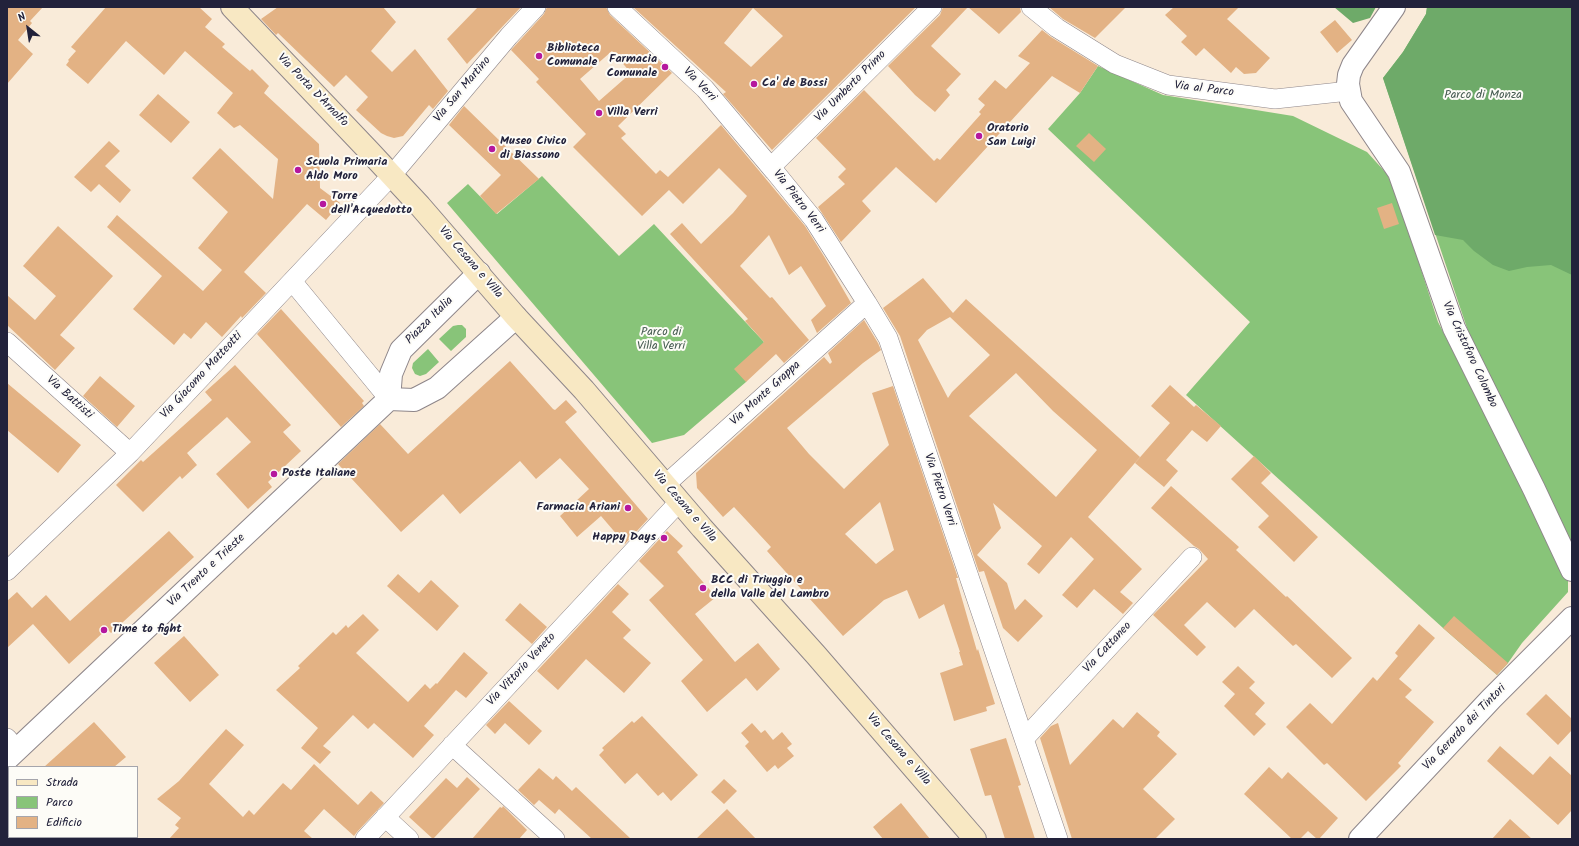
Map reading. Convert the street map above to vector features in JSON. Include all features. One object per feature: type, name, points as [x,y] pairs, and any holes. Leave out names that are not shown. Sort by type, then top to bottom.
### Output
[{"type":"main road","name":"Via Porta D'Arnolfo","points":[[232,7],[392,175]]},
{"type":"main road","name":"Via Cesana e Villa","points":[[392,175],[516,316],[584,390],[679,502],[822,661],[975,839]]},
{"type":"street","name":"Via San Martino","points":[[392,175],[509,36],[536,7]]},
{"type":"street","name":"Via Verri","points":[[617,7],[705,89],[772,169]]},
{"type":"street","name":"Via Umberto Primo","points":[[772,169],[932,7]]},
{"type":"street","name":"Via al Parco","points":[[1031,7],[1057,28],[1115,64],[1168,85],[1274,98],[1349,92]]},
{"type":"street","points":[[1349,92],[1349,75],[1353,65],[1394,7]]},
{"type":"street","name":"Via Cristoforo Colombo","points":[[1349,92],[1351,101],[1399,172],[1454,328],[1534,489],[1572,570]]},
{"type":"street","name":"Via Pietro Verri","points":[[772,169],[814,220],[888,338],[1058,839]]},
{"type":"street","name":"Via Giacomo Matteotti","points":[[7,572],[130,453],[392,175]]},
{"type":"street","name":"Piazza Italia","points":[[389,399],[391,374],[401,350],[479,273]]},
{"type":"street","points":[[292,281],[389,399],[414,400],[437,388],[516,316]]},
{"type":"street","name":"Via Monte Grappa","points":[[665,485],[867,303]]},
{"type":"street","name":"Via Battisti","points":[[7,342],[130,453]]},
{"type":"street","name":"Via Trento e Trieste","points":[[10,749],[389,399]]},
{"type":"street","name":"Via Vittorio Veneto","points":[[365,839],[679,502]]},
{"type":"street","name":"Via Cattaneo","points":[[1024,739],[1192,557]]},
{"type":"street","name":"Via Gerardo dei Tintori","points":[[1360,839],[1491,699],[1572,618]]},
{"type":"street","points":[[452,745],[555,839]]},
{"type":"street","points":[[385,817],[409,839]]},
{"type":"green space","points":[[1334,7],[1376,7],[1370,18],[1353,23]]},
{"type":"green space","name":"Parco di Monza","points":[[1427,7],[1572,7],[1572,545],[1469,334],[1383,78],[1403,52],[1426,14]]},
{"type":"green space","name":"Parco di Monza","points":[[1427,7],[1572,7],[1572,275],[1551,265],[1527,267],[1509,271],[1493,265],[1474,251],[1463,240],[1435,235],[1383,78],[1403,52],[1426,14]]},
{"type":"green space","points":[[1098,66],[1163,95],[1293,116],[1367,152],[1387,174],[1401,207],[1438,322],[1504,449],[1568,581],[1568,592],[1522,643],[1508,663],[1497,675],[1443,628],[1186,395],[1250,322],[1048,129],[1080,93]]},
{"type":"green space","name":"Parco di Villa Verri","points":[[542,176],[619,256],[654,224],[764,342],[746,382],[684,435],[652,443],[447,203],[468,184],[497,214]]},
{"type":"green space","points":[[462,325],[466,329],[466,337],[451,351],[439,339],[453,326]]},
{"type":"green space","points":[[428,349],[439,362],[426,374],[420,376],[415,374],[412,368],[413,363]]},
{"type":"building","points":[[7,7],[43,7],[30,21],[32,23],[18,40],[33,54],[7,84]]},
{"type":"building","points":[[106,7],[199,7],[212,19],[205,27],[225,44],[222,47],[250,71],[252,69],[269,86],[264,93],[319,144],[320,188],[340,203],[326,220],[307,204],[244,272],[266,293],[242,318],[241,316],[222,337],[206,322],[191,339],[184,333],[174,345],[133,309],[162,276],[107,227],[117,215],[203,291],[222,270],[198,248],[228,212],[192,178],[220,148],[273,199],[278,159],[240,125],[234,128],[217,113],[233,93],[185,51],[164,75],[126,41],[88,84],[66,65],[69,61],[68,60],[76,51],[71,47]]},
{"type":"building","points":[[278,7],[383,7],[396,22],[371,51],[392,72],[415,49],[448,91],[433,109],[429,105],[403,136],[394,138],[387,136],[381,133],[356,110],[368,97],[346,75],[334,87],[278,33],[276,35],[261,19]]},
{"type":"building","points":[[478,7],[521,7],[467,64],[447,39]]},
{"type":"building","points":[[547,7],[606,7],[610,15],[672,73],[618,126],[626,134],[621,138],[656,174],[660,170],[668,177],[721,125],[805,226],[851,303],[817,333],[811,320],[826,306],[801,266],[789,275],[769,235],[740,266],[770,298],[772,297],[809,340],[784,363],[776,354],[746,382],[734,369],[764,342],[745,321],[748,319],[670,234],[682,223],[701,244],[733,213],[747,196],[719,168],[683,204],[669,190],[642,216],[573,147],[586,134],[536,82],[539,79],[511,50],[544,14]],"holes":[[[612,51],[631,73],[599,101],[580,79]]]},
{"type":"building","points":[[633,7],[916,7],[772,150],[723,94],[726,92]],"holes":[[[753,8],[783,36],[751,67],[724,43]]]},
{"type":"building","points":[[943,7],[968,7],[931,46],[961,74],[946,90],[950,95],[935,112],[915,95],[888,66],[940,15]]},
{"type":"building","points":[[968,7],[1020,7],[1021,12],[999,34]]},
{"type":"building","points":[[1049,7],[1126,7],[1095,38],[1063,19]]},
{"type":"building","points":[[1174,7],[1239,7],[1227,19],[1270,58],[1256,73],[1244,74],[1236,67],[1231,73],[1204,48],[1196,56],[1181,42],[1187,36],[1165,15]]},
{"type":"building","points":[[1335,20],[1352,40],[1337,53],[1320,32]]},
{"type":"building","points":[[1042,30],[1098,66],[1080,93],[1052,76],[936,203],[896,167],[862,201],[871,211],[841,242],[818,207],[845,184],[838,177],[846,169],[816,138],[864,90],[934,161],[937,158],[940,160],[981,114],[979,112],[985,105],[978,99],[995,80],[1006,89],[1030,63],[1018,56]]},
{"type":"building","points":[[158,94],[190,122],[171,143],[139,115]]},
{"type":"building","name":"Museo Civico di Biassono","points":[[464,106],[539,179],[496,214],[480,196],[501,175],[449,125]]},
{"type":"building","points":[[1089,133],[1106,149],[1094,162],[1076,146]]},
{"type":"building","points":[[109,141],[120,151],[105,166],[131,190],[120,203],[99,184],[91,192],[74,177]]},
{"type":"building","points":[[1392,203],[1399,224],[1384,229],[1377,208]]},
{"type":"building","points":[[58,226],[113,276],[60,335],[75,348],[55,370],[7,325],[7,295],[35,320],[56,296],[23,266]]},
{"type":"building","points":[[923,278],[953,313],[966,299],[1140,457],[1088,517],[1142,569],[1120,592],[1133,603],[1123,614],[1094,589],[1077,608],[1062,595],[1094,559],[1071,537],[1039,574],[1027,564],[1042,546],[993,503],[1001,528],[977,555],[1007,583],[1015,610],[1025,599],[1043,616],[1018,642],[1003,628],[984,571],[979,572],[900,336],[883,308]],"holes":[[[950,317],[990,355],[952,392],[948,398],[918,340],[927,330]],[[1016,373],[1053,411],[1097,450],[1056,497],[969,416]]]},
{"type":"building","points":[[281,309],[364,401],[362,403],[364,406],[341,427],[257,334]]},
{"type":"building","points":[[864,320],[881,350],[863,363],[787,428],[809,454],[844,489],[889,445],[872,393],[893,386],[958,578],[956,578],[977,651],[978,649],[995,704],[986,707],[987,711],[954,721],[940,673],[963,665],[944,604],[919,619],[907,590],[884,600],[843,636],[767,551],[771,547],[734,507],[723,517],[697,488],[696,473],[824,357],[830,364],[832,362],[828,353]],"holes":[[[880,502],[894,550],[876,564],[845,534]]]},
{"type":"building","points":[[510,361],[553,409],[555,410],[566,400],[577,412],[565,422],[648,519],[625,544],[601,516],[577,537],[560,516],[589,489],[560,458],[536,479],[520,461],[460,514],[443,494],[401,532],[338,464],[380,424],[408,454]]},
{"type":"building","points":[[235,365],[291,425],[283,432],[301,451],[268,482],[272,487],[248,509],[216,474],[251,442],[227,417],[187,453],[197,465],[182,479],[180,476],[143,512],[116,485],[141,460],[143,462],[212,400],[205,392]]},
{"type":"building","points":[[100,376],[135,406],[117,427],[83,396]]},
{"type":"building","points":[[7,383],[81,445],[58,473],[7,430]]},
{"type":"building","points":[[1170,385],[1194,407],[1196,405],[1221,426],[1207,442],[1192,430],[1166,460],[1178,471],[1164,487],[1135,463],[1170,423],[1151,406]]},
{"type":"building","points":[[1254,456],[1271,473],[1261,483],[1318,537],[1294,562],[1258,527],[1269,516],[1231,479]]},
{"type":"building","points":[[1171,486],[1239,547],[1236,550],[1352,658],[1332,678],[1296,644],[1293,646],[1254,609],[1235,628],[1207,602],[1184,625],[1206,647],[1197,656],[1153,615],[1208,559],[1199,549],[1151,508]]},
{"type":"building","points":[[169,531],[194,557],[111,633],[107,629],[69,664],[33,624],[7,648],[7,601],[17,592],[32,608],[46,595],[70,621]]},
{"type":"building","points":[[667,531],[683,546],[677,552],[716,597],[695,614],[735,662],[758,643],[780,669],[757,691],[746,678],[707,712],[681,681],[703,660],[649,600],[664,586],[639,561]]},
{"type":"building","points":[[398,574],[419,593],[431,580],[459,606],[437,631],[387,586]]},
{"type":"building","points":[[618,584],[629,594],[612,612],[631,630],[623,638],[651,663],[624,693],[586,659],[558,690],[537,671]]},
{"type":"building","points":[[520,603],[547,627],[532,644],[505,620]]},
{"type":"building","points":[[363,614],[379,630],[356,653],[408,702],[425,684],[430,689],[436,683],[437,684],[464,652],[488,673],[466,698],[456,690],[424,726],[434,735],[413,758],[374,723],[368,729],[353,715],[323,746],[331,752],[320,764],[301,748],[318,728],[276,690],[300,668],[298,666],[333,632],[336,635],[346,625],[348,628]]},
{"type":"building","points":[[1454,616],[1508,663],[1497,675],[1443,628]]},
{"type":"building","points":[[1419,624],[1435,638],[1399,679],[1412,690],[1405,697],[1434,722],[1398,763],[1401,766],[1366,801],[1327,763],[1324,765],[1286,727],[1310,703],[1332,724],[1373,677],[1377,681],[1398,656],[1395,653]]},
{"type":"building","points":[[184,636],[219,675],[190,702],[154,663]]},
{"type":"building","points":[[1238,666],[1255,682],[1249,688],[1265,703],[1255,714],[1266,724],[1254,736],[1224,706],[1235,694],[1222,682]]},
{"type":"building","points":[[1546,694],[1572,719],[1572,730],[1558,745],[1526,714]]},
{"type":"building","points":[[509,701],[542,731],[529,745],[505,723],[495,734],[486,725]]},
{"type":"building","points":[[1137,712],[1160,732],[1157,736],[1177,754],[1143,789],[1175,819],[1155,839],[1072,839],[1040,738],[1051,726],[1058,723],[1070,765],[1113,719],[1123,728]]},
{"type":"building","points":[[642,716],[698,775],[671,801],[663,792],[658,796],[637,773],[625,784],[599,755],[604,750],[602,748],[632,721],[634,723]]},
{"type":"building","points":[[94,722],[126,757],[115,766],[45,766]]},
{"type":"building","points":[[752,723],[761,733],[765,730],[773,740],[782,732],[792,744],[787,748],[794,756],[778,769],[775,765],[767,772],[745,746],[749,742],[741,733]]},
{"type":"building","points":[[226,729],[244,745],[209,784],[243,817],[249,810],[254,815],[283,783],[291,790],[314,764],[358,805],[371,791],[384,803],[354,836],[324,809],[304,831],[313,839],[169,839],[179,828],[175,825],[181,818],[157,799],[179,781]]},
{"type":"building","points":[[1006,738],[1021,785],[1018,786],[1035,839],[1005,839],[991,795],[985,796],[970,749]]},
{"type":"building","points":[[1500,746],[1533,775],[1550,756],[1572,776],[1572,810],[1558,825],[1487,761]]},
{"type":"building","points":[[1269,767],[1282,779],[1288,772],[1338,818],[1319,839],[1308,831],[1300,839],[1292,839],[1244,794]]},
{"type":"building","points":[[539,768],[553,780],[556,776],[572,791],[576,787],[631,839],[592,839],[559,809],[555,814],[539,800],[534,805],[518,790]]},
{"type":"building","points":[[467,777],[480,789],[433,839],[409,817],[446,778],[457,788]]},
{"type":"building","points":[[724,779],[737,791],[724,804],[711,792]]},
{"type":"building","points":[[901,803],[930,839],[883,839],[873,827]]},
{"type":"building","points":[[503,806],[527,830],[519,839],[472,839],[500,807],[502,808]]},
{"type":"building","points":[[727,809],[756,839],[696,839]]},
{"type":"building","points":[[1510,819],[1532,839],[1492,839]]},
{"type":"place","name":"Biblioteca Comunale","points":[[539,56]]},
{"type":"place","name":"Farmacia Comunale","points":[[665,67]]},
{"type":"place","name":"Ca' de Bossi","points":[[754,84]]},
{"type":"place","name":"Villa Verri","points":[[599,113]]},
{"type":"place","name":"Oratorio San Luigi","points":[[979,136]]},
{"type":"place","name":"Museo Civico di Biassono","points":[[492,149]]},
{"type":"place","name":"Scuola Primaria Aldo Moro","points":[[298,170]]},
{"type":"place","name":"Torre dell'Acquedotto","points":[[323,204]]},
{"type":"place","name":"Poste Italiane","points":[[274,474]]},
{"type":"place","name":"Farmacia Ariani","points":[[628,508]]},
{"type":"place","name":"Happy Days","points":[[664,538]]},
{"type":"place","name":"BCC di Triuggio e della Valle del Lambro","points":[[703,588]]},
{"type":"place","name":"Time to fight","points":[[104,630]]}]
